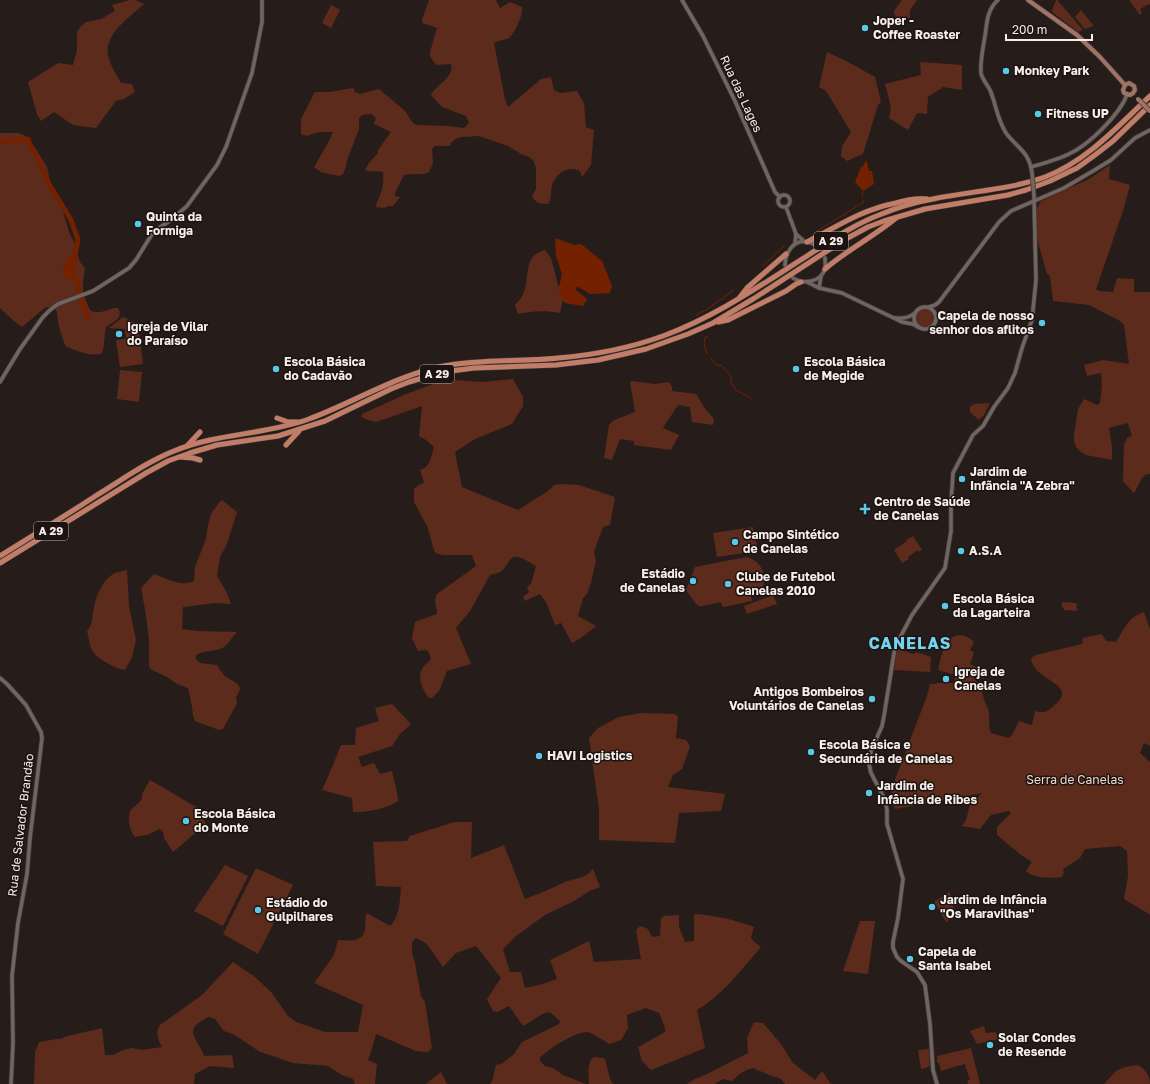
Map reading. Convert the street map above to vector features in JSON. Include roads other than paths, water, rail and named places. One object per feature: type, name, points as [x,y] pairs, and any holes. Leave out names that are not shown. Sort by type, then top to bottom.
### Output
[{"type":"highway","name":"A 29","points":[[0,556],[142,466],[172,451],[216,438],[276,429],[300,423],[407,376],[441,366],[474,361],[556,358],[597,353],[639,344],[664,336],[712,314],[750,293],[842,234],[876,216],[901,207],[932,199],[1004,188],[1048,176],[1068,166],[1099,143],[1150,96]]},
{"type":"highway","name":"A 29","points":[[0,563],[152,470],[177,457],[217,445],[278,436],[302,429],[326,421],[391,389],[443,372],[474,368],[556,365],[598,360],[646,349],[688,334],[713,323],[844,240],[868,227],[898,216],[938,206],[1008,195],[1026,190],[1050,181],[1077,168],[1113,141],[1150,105]]},
{"type":"highway","points":[[806,242],[842,222],[868,210],[912,199],[932,199]]},
{"type":"highway","points":[[825,269],[834,261],[887,226],[898,216]]},
{"type":"highway","points":[[738,299],[746,288],[786,254]]},
{"type":"highway","points":[[713,323],[728,320],[786,291],[796,284],[804,282]]},
{"type":"highway","points":[[277,418],[288,422],[300,423]]},
{"type":"highway","points":[[286,445],[302,429]]},
{"type":"highway","points":[[186,447],[200,432]]},
{"type":"highway","points":[[177,457],[200,460]]},
{"type":"main road","points":[[0,382],[20,349],[50,310],[58,304],[93,291],[124,272],[136,260],[152,234],[183,209],[217,165],[224,153],[252,73],[262,22],[262,0]]},
{"type":"main road","name":"Rua das Lages","points":[[682,0],[703,36],[735,101],[775,192],[780,197]]},
{"type":"main road","points":[[937,1084],[933,1070],[930,1024],[925,986],[917,972],[901,961],[893,948],[903,879],[887,824],[885,800],[871,773],[869,764],[871,751],[882,726],[895,647],[912,615],[945,568],[951,531],[953,473],[973,436],[983,426],[994,406],[1008,388],[1015,373],[1032,320],[1036,280],[1034,195],[1031,167],[1026,155],[1006,132],[999,120],[993,98],[982,75],[981,67],[988,13],[998,0]]},
{"type":"main road","points":[[1028,0],[1077,35],[1125,85]]},
{"type":"main road","points":[[1125,85],[1129,83],[1134,86],[1135,90],[1133,93]]},
{"type":"main road","points":[[1125,85],[1123,90],[1127,95]]},
{"type":"main road","points":[[1127,95],[1133,93]]},
{"type":"main road","points":[[1133,93],[1150,111]]},
{"type":"main road","points":[[1031,167],[1064,156],[1080,148],[1095,136],[1115,114],[1124,103],[1127,95]]},
{"type":"main road","points":[[892,317],[903,319],[909,317],[922,307],[935,306],[999,222],[1011,211],[1064,188],[1093,172],[1111,160],[1135,138],[1150,130]]},
{"type":"main road","name":"Rua das Lages","points":[[784,195],[789,198],[790,203],[786,207],[780,207],[778,204],[780,197],[784,195]]},
{"type":"main road","name":"Rua das Lages","points":[[786,207],[796,234],[795,244]]},
{"type":"main road","name":"Rua das Lages","points":[[796,234],[806,242],[816,245]]},
{"type":"main road","points":[[785,265],[786,254],[790,249],[795,244],[806,242]]},
{"type":"main road","points":[[819,288],[821,276],[825,269],[825,258]]},
{"type":"main road","points":[[804,282],[815,280],[821,276]]},
{"type":"main road","points":[[793,278],[819,288],[842,293],[902,322],[913,324],[923,330],[931,328],[936,323],[937,307],[939,302]]},
{"type":"main road","points":[[820,282],[827,289]]},
{"type":"main road","points":[[929,307],[935,312],[936,315]]},
{"type":"main road","points":[[917,311],[914,321],[918,327]]},
{"type":"main road","name":"Rua de Salvador Brandão","points":[[0,678],[26,705],[41,732],[42,738],[12,976],[13,1042],[11,1084]]},
{"type":"waterway","points":[[0,142],[28,139],[31,149],[35,152],[49,184],[71,220],[78,240],[74,259]]},
{"type":"waterway","points":[[862,196],[863,191]]},
{"type":"waterway","points":[[817,231],[864,202],[863,200]]},
{"type":"waterway","points":[[762,267],[784,246]]},
{"type":"waterway","points":[[74,273],[80,293]]},
{"type":"waterway","points":[[697,316],[697,314],[706,310],[734,290]]},
{"type":"waterway","points":[[81,299],[88,317]]},
{"type":"waterway","points":[[707,354],[704,344],[705,337],[708,336]]},
{"type":"waterway","points":[[711,358],[715,364],[722,366],[731,376],[731,382],[736,390],[751,398]]},
{"type":"place","name":"Joper - Coffee Roaster","points":[[865,28]]},
{"type":"place","name":"Monkey Park","points":[[1006,71]]},
{"type":"place","name":"Fitness UP","points":[[1038,114]]},
{"type":"place","name":"Quinta da Formiga","points":[[138,224]]},
{"type":"place","name":"Capela de nosso senhor dos aflitos","points":[[1042,323]]},
{"type":"place","name":"Igreja de Vilar do Paraíso","points":[[119,334]]},
{"type":"place","name":"Escola Básica do Cadavão","points":[[276,369]]},
{"type":"place","name":"Escola Básica de Megide","points":[[796,369]]},
{"type":"place","name":"Jardim de Infãncia \"A Zebra\"","points":[[962,479]]},
{"type":"place","name":"Centro de Saúde de Canelas","points":[[865,509]]},
{"type":"place","name":"Campo Sintético de Canelas","points":[[735,542]]},
{"type":"place","name":"A.S.A","points":[[961,551]]},
{"type":"place","name":"Estádio de Canelas","points":[[693,581]]},
{"type":"place","name":"Clube de Futebol Canelas 2010","points":[[728,584]]},
{"type":"place","name":"Escola Básica da Lagarteira","points":[[945,606]]},
{"type":"place","name":"Igreja de Canelas","points":[[946,679]]},
{"type":"place","name":"Antigos Bombeiros Voluntários de Canelas","points":[[872,699]]},
{"type":"place","name":"Escola Básica e Secundária de Canelas","points":[[811,752]]},
{"type":"place","name":"HAVI Logistics","points":[[539,756]]},
{"type":"place","name":"Jardim de Infância de Ribes","points":[[869,793]]},
{"type":"place","name":"Escola Básica do Monte","points":[[186,821]]},
{"type":"place","name":"Jardim de Infância \"Os Maravilhas\"","points":[[932,907]]},
{"type":"place","name":"Estádio do Gulpilhares","points":[[258,910]]},
{"type":"place","name":"Capela de Santa Isabel","points":[[910,959]]},
{"type":"place","name":"Solar Condes de Resende","points":[[990,1045]]},
{"type":"district","name":"CANELAS","points":[[910,643]]},
{"type":"park label","name":"Serra de Canelas","points":[[1075,780]]}]
